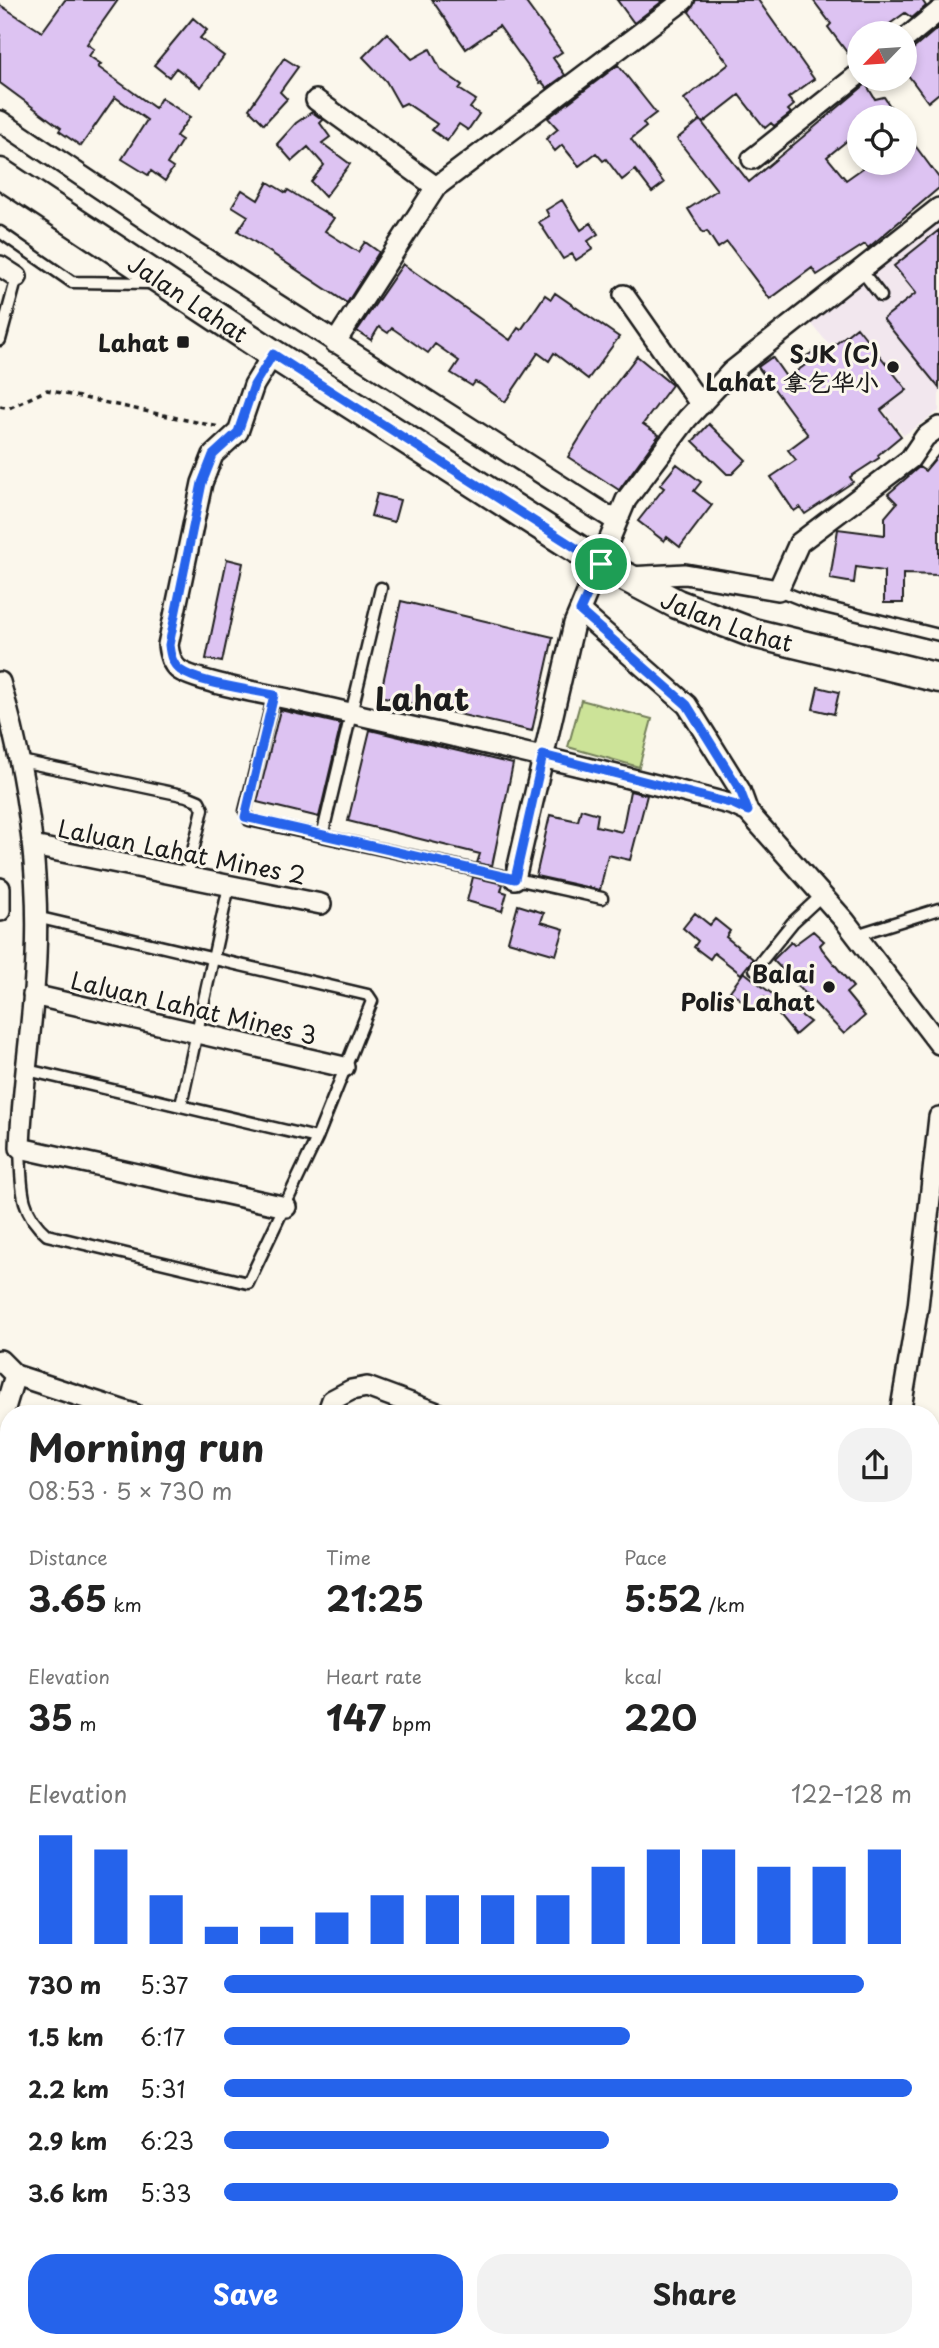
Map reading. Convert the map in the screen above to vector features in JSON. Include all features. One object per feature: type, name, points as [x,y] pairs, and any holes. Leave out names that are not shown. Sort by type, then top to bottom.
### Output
[{"type":"main road","name":"Jalan Lahat","points":[[0,173],[273,354],[601,564],[677,604],[753,633],[939,678]]},
{"type":"main road","name":"Jalan Lahat","points":[[903,668],[939,668]]},
{"type":"street","points":[[335,343],[436,187],[684,0]]},
{"type":"street","points":[[917,28],[939,11]]},
{"type":"street","points":[[752,159],[847,84]]},
{"type":"street","points":[[316,100],[436,187]]},
{"type":"street","points":[[0,121],[335,343],[616,521]]},
{"type":"street","points":[[515,879],[580,611],[626,500],[687,419],[731,372],[939,208]]},
{"type":"street","points":[[0,266],[17,276]]},
{"type":"street","points":[[624,295],[701,405]]},
{"type":"street","points":[[273,354],[254,385],[238,432],[213,455],[202,483],[169,645],[170,657],[178,669],[192,676],[352,714],[543,755],[733,804],[748,811]]},
{"type":"street","points":[[626,577],[685,574],[778,590],[799,543],[910,459],[925,437],[939,427]]},
{"type":"street","points":[[580,611],[687,705],[733,779],[748,811],[856,935],[939,1044]]},
{"type":"street","points":[[0,682],[22,761],[33,846],[36,917],[33,995],[20,1148],[286,1207]]},
{"type":"street","name":"Laluan Lahat Mines 2","points":[[33,846],[321,905]]},
{"type":"street","points":[[0,888],[0,911]]},
{"type":"street","name":"Laluan Lahat Mines 3","points":[[33,995],[344,1067]]},
{"type":"street","points":[[902,1405],[918,1307],[939,1117]]},
{"type":"street","points":[[0,1360],[15,1375],[107,1405]]},
{"type":"street","points":[[6,1405],[15,1375]]},
{"type":"street","points":[[332,1405],[351,1390],[366,1387],[415,1405]]},
{"type":"lane","points":[[0,232],[72,282],[167,284]]},
{"type":"lane","points":[[861,270],[881,296]]},
{"type":"lane","points":[[0,340],[17,276]]},
{"type":"lane","points":[[322,836],[381,588]]},
{"type":"lane","points":[[778,590],[813,604],[939,635]]},
{"type":"lane","points":[[274,695],[245,817],[602,898]]},
{"type":"lane","points":[[22,761],[187,796],[198,802],[203,808],[187,876]]},
{"type":"lane","points":[[181,1105],[211,957],[229,886]]},
{"type":"lane","points":[[755,970],[793,922],[822,895]]},
{"type":"lane","points":[[856,935],[939,909]]},
{"type":"lane","points":[[20,1148],[23,1196],[32,1222],[47,1235],[248,1283],[317,1138],[372,997],[36,917]]},
{"type":"lane","points":[[27,1070],[317,1138]]},
{"type":"path","points":[[0,406],[9,408],[47,390],[238,432]]},
{"type":"shaded area","name":"SJK (C) Lahat 拿乞华小","points":[[939,222],[939,411],[904,435],[811,323]]},
{"type":"green space","points":[[581,700],[652,719],[639,767],[568,747]]},
{"type":"building","points":[[65,0],[118,0],[87,44],[94,49],[89,56],[101,64],[98,67],[155,108],[161,98],[190,117],[176,136],[182,140],[167,164],[173,168],[165,181],[151,171],[148,175],[122,159],[147,120],[115,97],[81,146],[0,83],[0,5],[42,32]]},
{"type":"building","points":[[432,0],[524,0],[562,52],[553,58],[565,75],[547,88],[540,83],[499,26],[466,49]]},
{"type":"building","points":[[617,0],[664,0],[634,23]]},
{"type":"building","points":[[696,0],[758,0],[814,79],[788,98],[794,105],[788,110],[791,113],[774,126],[771,123],[765,128],[739,95],[703,123],[684,99],[729,64],[689,12]]},
{"type":"building","points":[[813,0],[922,0],[926,6],[912,18],[905,13],[894,21],[847,21],[847,52],[828,27],[831,24]]},
{"type":"building","points":[[193,18],[207,30],[200,38],[224,56],[201,87],[176,68],[169,77],[154,65]]},
{"type":"building","points":[[939,27],[939,93],[928,102],[917,87],[917,46]]},
{"type":"building","points":[[387,33],[412,59],[430,49],[441,70],[462,85],[459,89],[476,100],[470,108],[479,114],[468,130],[459,124],[447,141],[432,130],[437,124],[406,103],[400,106],[386,81],[363,57]]},
{"type":"building","points":[[284,58],[298,67],[280,92],[287,99],[264,124],[249,109]]},
{"type":"building","points":[[618,65],[656,113],[643,123],[646,127],[631,139],[664,183],[652,192],[635,170],[622,180],[606,159],[603,161],[596,153],[579,166],[562,145],[555,151],[546,139],[558,129],[548,118]]},
{"type":"building","points":[[858,91],[870,91],[875,99],[884,97],[889,105],[847,105],[847,141],[827,157],[846,180],[853,175],[917,175],[917,148],[939,178],[939,188],[868,248],[865,244],[817,275],[812,268],[770,299],[727,242],[718,248],[707,231],[703,233],[688,209],[717,190],[677,139],[700,120],[749,182]]},
{"type":"building","points":[[312,112],[323,120],[320,123],[330,137],[322,143],[350,164],[325,197],[311,182],[324,165],[308,147],[292,161],[277,144],[296,123]]},
{"type":"building","points":[[268,182],[286,193],[288,190],[334,218],[325,231],[358,252],[365,242],[379,252],[347,303],[238,231],[248,216],[232,206],[242,190],[258,200]]},
{"type":"building","points":[[562,200],[581,230],[591,223],[598,234],[588,241],[593,249],[576,260],[572,254],[563,259],[539,222],[549,216],[546,210]]},
{"type":"building","points":[[939,230],[939,388],[883,319],[916,293],[894,266]]},
{"type":"building","points":[[403,264],[510,340],[518,328],[521,330],[545,295],[551,299],[555,293],[619,337],[588,379],[554,353],[549,361],[538,353],[505,402],[480,384],[475,382],[472,386],[451,373],[459,361],[435,344],[428,353],[392,328],[388,333],[379,327],[371,340],[357,331]]},
{"type":"building","points":[[857,327],[907,390],[881,410],[901,436],[878,455],[879,458],[850,477],[853,482],[805,514],[800,507],[794,511],[771,477],[796,460],[788,450],[808,435],[758,367],[772,357],[787,378],[808,363],[805,357],[824,345],[827,351]]},
{"type":"building","points":[[637,356],[672,385],[643,424],[659,435],[619,490],[568,457],[604,399]]},
{"type":"building","points":[[709,424],[746,460],[732,474],[727,474],[693,441]]},
{"type":"building","points":[[939,454],[939,575],[903,574],[903,603],[884,603],[884,571],[856,567],[854,583],[830,579],[838,529],[885,535],[885,517],[897,503],[888,494],[919,467],[925,471]]},
{"type":"building","points":[[677,464],[701,482],[694,491],[712,505],[680,547],[667,537],[664,541],[638,521],[664,488],[660,485]]},
{"type":"building","points":[[377,494],[400,500],[394,522],[371,516]]},
{"type":"building","points":[[227,559],[243,563],[222,662],[206,659]]},
{"type":"building","points":[[401,601],[553,637],[532,731],[380,696]]},
{"type":"building","points":[[818,687],[839,692],[834,714],[813,709]]},
{"type":"building","points":[[280,710],[341,724],[319,817],[257,802]]},
{"type":"building","points":[[370,730],[513,764],[492,866],[477,863],[480,854],[348,821]]},
{"type":"building","points":[[630,791],[647,795],[630,860],[608,855],[600,890],[536,876],[550,815],[578,821],[581,809],[598,814],[596,826],[622,832]]},
{"type":"building","points":[[473,877],[503,884],[501,891],[507,893],[502,911],[467,901]]},
{"type":"building","points":[[518,905],[544,913],[541,922],[564,929],[556,955],[508,941]]},
{"type":"building","points":[[695,913],[710,925],[715,919],[730,931],[726,937],[753,959],[741,974],[714,953],[710,959],[694,947],[698,941],[683,928]]},
{"type":"building","points":[[813,931],[824,941],[820,945],[822,949],[853,987],[846,993],[865,1016],[844,1034],[773,960],[791,942],[794,945]]},
{"type":"building","points":[[744,972],[810,1022],[795,1035],[764,997],[754,1010],[730,991]]},
{"type":"place","name":"Lahat","points":[[183,342]]},
{"type":"place","name":"SJK (C) Lahat 拿乞华小","points":[[893,367]]},
{"type":"place","name":"Balai Polis Lahat","points":[[829,987]]},
{"type":"district","name":"Lahat","points":[[422,698]]},
{"type":"route","points":[[273,354],[601,564],[580,611],[687,705],[740,790],[748,811],[733,804],[543,755],[515,879],[249,820],[245,817],[245,811],[274,695],[192,676],[178,669],[170,657],[169,645],[202,483],[213,455],[238,432],[254,385],[273,354]]}]
